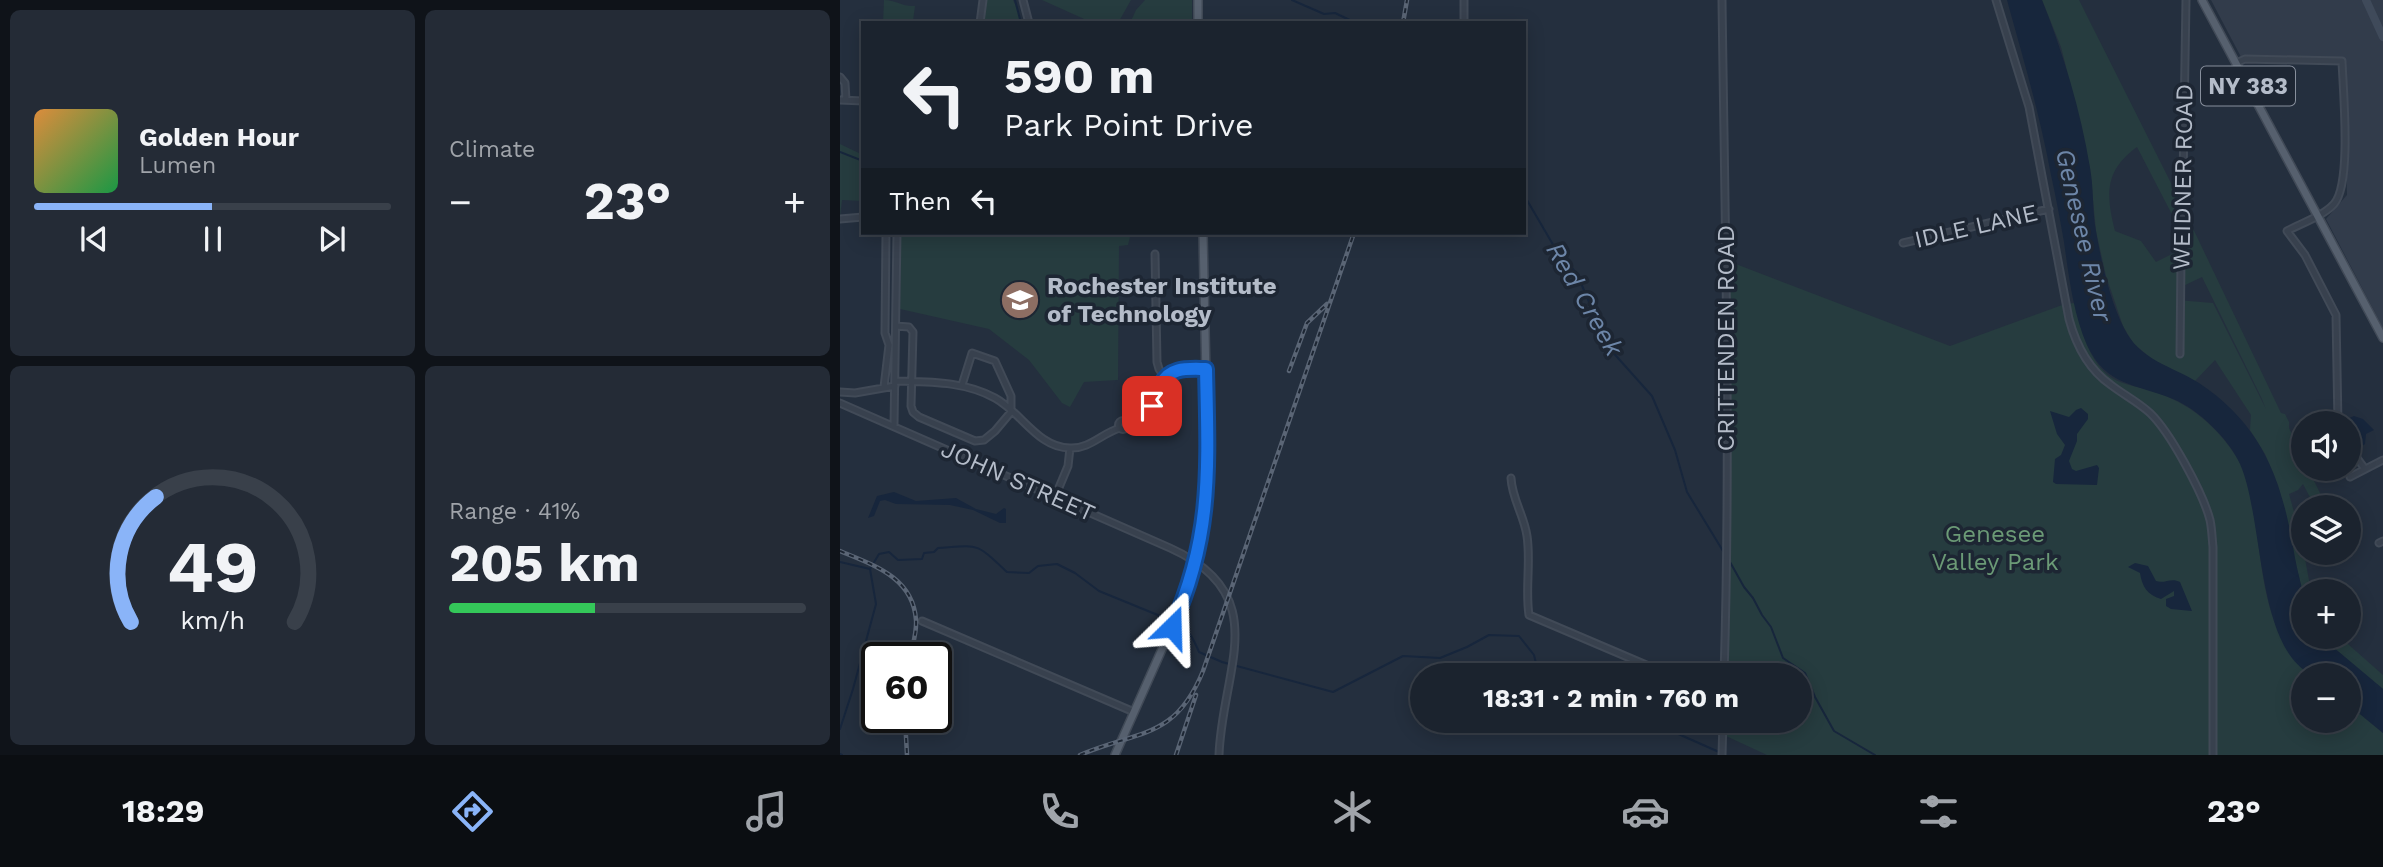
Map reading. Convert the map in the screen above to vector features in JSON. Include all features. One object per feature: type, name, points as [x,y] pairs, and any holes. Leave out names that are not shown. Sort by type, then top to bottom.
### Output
[{"type":"main road","points":[[1198,0],[1198,21]]},
{"type":"main road","name":"NY 383","points":[[2202,0],[2383,338]]},
{"type":"main road","points":[[1115,755],[1176,618],[1196,561],[1208,484],[1203,235]]},
{"type":"street","points":[[980,21],[983,0]]},
{"type":"street","points":[[1023,0],[1028,21]]},
{"type":"street","points":[[1464,0],[1464,21]]},
{"type":"street","name":"CRITTENDEN ROAD","points":[[1722,0],[1726,320],[1724,663]]},
{"type":"street","points":[[1996,0],[2026,96],[2073,333],[2086,359],[2103,379],[2140,404],[2160,424],[2208,513],[2213,547],[2213,755]]},
{"type":"street","name":"WEIDNER ROAD","points":[[2180,354],[2181,256],[2178,232],[2184,212],[2186,0]]},
{"type":"street","points":[[2236,63],[2245,59],[2342,61],[2343,188],[2333,205],[2287,231],[2304,253],[2336,315],[2338,411]]},
{"type":"street","points":[[840,77],[845,83],[843,100],[861,101]]},
{"type":"street","name":"IDLE LANE","points":[[1903,243],[2049,209]]},
{"type":"street","points":[[840,219],[861,217]]},
{"type":"street","points":[[884,387],[888,345],[885,333],[886,235]]},
{"type":"street","points":[[894,426],[897,235]]},
{"type":"street","points":[[1155,254],[1157,362],[1165,378]]},
{"type":"street","points":[[896,326],[909,327],[913,332],[911,406],[915,415],[971,440],[989,438],[1011,409],[1012,400],[997,364],[991,359],[971,354],[962,385]]},
{"type":"street","points":[[840,392],[859,393],[911,382],[962,385],[996,398],[1045,441],[1070,449],[1088,445],[1118,428],[1121,420],[1128,422],[1152,406],[1165,378],[1180,370],[1206,369]]},
{"type":"street","name":"JOHN STREET","points":[[840,403],[1196,561]]},
{"type":"street","points":[[1055,497],[1068,466],[1070,449]]},
{"type":"street","points":[[2361,472],[2383,460]]},
{"type":"street","points":[[2361,464],[2365,470]]},
{"type":"street","points":[[1511,478],[1512,495],[1528,540],[1529,615],[1641,663]]},
{"type":"street","points":[[1196,561],[1214,576],[1229,601],[1236,627],[1219,755]]},
{"type":"street","points":[[922,621],[1134,712]]},
{"type":"street","points":[[1722,755],[1723,733]]},
{"type":"shaded area","points":[[2211,0],[2383,0],[2383,328],[2326,219],[2347,195],[2344,58],[2241,57]]},
{"type":"green space","points":[[884,0],[915,6],[913,21],[883,21]]},
{"type":"green space","points":[[985,0],[1013,0],[1019,13],[1020,21],[983,21]]},
{"type":"green space","points":[[1042,0],[1131,0],[1119,21],[1089,21]]},
{"type":"green space","points":[[1145,0],[1192,0],[1192,21],[1131,21]]},
{"type":"green space","points":[[2042,0],[2079,0],[2180,201],[2180,230],[2137,147],[2118,165],[2110,184],[2110,206],[2115,231],[2141,241],[2156,262],[2188,246],[2188,218],[2281,413],[2285,414],[2289,422],[2291,481],[2314,481],[2321,495],[2309,495],[2303,484],[2289,494],[2291,542],[2278,485],[2265,454],[2250,430],[2251,415],[2215,360],[2195,381],[2153,360],[2133,343],[2123,326],[2106,276],[2096,231],[2090,168],[2061,47]],"holes":[[[2202,277],[2266,409],[2213,303],[2177,300],[2177,289]]]},
{"type":"green space","points":[[840,144],[861,154],[861,201],[842,200],[840,217]]},
{"type":"green space","points":[[901,235],[1134,235],[1130,237],[1128,245],[1119,246],[1118,380],[1084,382],[1070,407],[1062,403],[1029,360],[989,329],[900,309]]},
{"type":"green space","name":"Genesee Valley Park","points":[[1728,261],[1950,346],[2065,304],[2075,303],[2087,344],[2104,371],[2112,378],[2166,396],[2190,409],[2212,426],[2238,459],[2248,487],[2273,618],[2283,639],[2300,663],[2291,663],[2291,733],[2361,733],[2361,715],[2383,733],[2383,755],[1767,755],[1726,736],[1726,733],[1812,733],[1812,663],[1728,663]]},
{"type":"green space","points":[[2296,565],[2306,565],[2309,579],[2299,579]]},
{"type":"green space","points":[[2335,649],[2354,649],[2383,675],[2383,689],[2361,671],[2361,663],[2352,663]]},
{"type":"water","name":"Genesee River","points":[[2007,0],[2042,0],[2057,41],[2071,82],[2086,147],[2103,268],[2114,306],[2130,339],[2147,355],[2199,383],[2222,400],[2240,418],[2267,459],[2277,482],[2290,531],[2291,565],[2296,565],[2300,579],[2291,579],[2291,649],[2335,649],[2352,663],[2298,663],[2280,638],[2264,580],[2248,487],[2235,454],[2221,435],[2183,404],[2113,376],[2103,369],[2087,345],[2072,295],[2042,130]]},
{"type":"water","points":[[2081,408],[2088,414],[2088,419],[2077,434],[2069,461],[2072,469],[2076,471],[2097,465],[2097,485],[2056,484],[2053,482],[2055,459],[2061,455],[2065,445],[2057,434],[2050,411],[2069,417]]},
{"type":"water","points":[[2361,418],[2374,430],[2366,434],[2365,444],[2361,447]]},
{"type":"water","points":[[894,492],[916,501],[956,498],[976,509],[996,514],[1004,508],[1006,523],[1000,523],[973,510],[950,505],[896,504],[885,500],[880,501],[874,516],[868,518],[877,496]]},
{"type":"water","points":[[2135,563],[2148,566],[2156,581],[2180,582],[2192,611],[2166,606],[2166,599],[2174,596],[2174,591],[2161,599],[2149,592],[2140,573],[2128,567]]},
{"type":"water","points":[[2361,671],[2383,689],[2383,733],[2361,715]]},
{"type":"waterway","points":[[1015,0],[1020,21]]},
{"type":"waterway","name":"Red Creek","points":[[1292,0],[1324,14],[1335,13],[1352,21]]},
{"type":"waterway","name":"Red Creek","points":[[840,152],[861,160]]},
{"type":"waterway","name":"Red Creek","points":[[1526,198],[1555,248],[1577,274],[1609,348],[1652,396],[1675,450],[1687,492],[1723,551]]},
{"type":"waterway","name":"Red Creek","points":[[840,729],[876,604],[870,569],[879,554],[889,552],[898,560],[922,559],[924,553],[934,552],[938,548],[970,546],[982,550],[1007,572],[1029,573],[1038,566],[1057,564],[1075,573],[1099,591],[1170,620]]},
{"type":"waterway","points":[[840,562],[870,569]]},
{"type":"waterway","name":"Red Creek","points":[[1730,562],[1771,627],[1783,658],[1805,673],[1834,731],[1875,755]]},
{"type":"waterway","name":"Red Creek","points":[[1175,622],[1187,631],[1199,652],[1222,662],[1333,692],[1403,656],[1440,658],[1489,635],[1519,636],[1534,655],[1536,663]]},
{"type":"waterway","name":"Red Creek","points":[[1676,733],[1719,752]]},
{"type":"taxiway","points":[[2366,0],[2383,37]]},
{"type":"railway","points":[[1403,21],[1407,0]]},
{"type":"railway","points":[[1080,755],[1153,730],[1180,710],[1192,693],[1203,671],[1353,235]]},
{"type":"railway","points":[[1289,371],[1307,323],[1327,304]]},
{"type":"railway","points":[[840,551],[878,568],[908,593],[916,620],[913,642]]},
{"type":"railway","points":[[1176,755],[1196,695]]},
{"type":"railway","points":[[906,733],[907,755]]},
{"type":"place","name":"Rochester Institute of Technology","points":[[1020,300]]},
{"type":"route","points":[[1152,406],[1168,375],[1180,370],[1206,369],[1206,509],[1194,567],[1172,627]]}]
